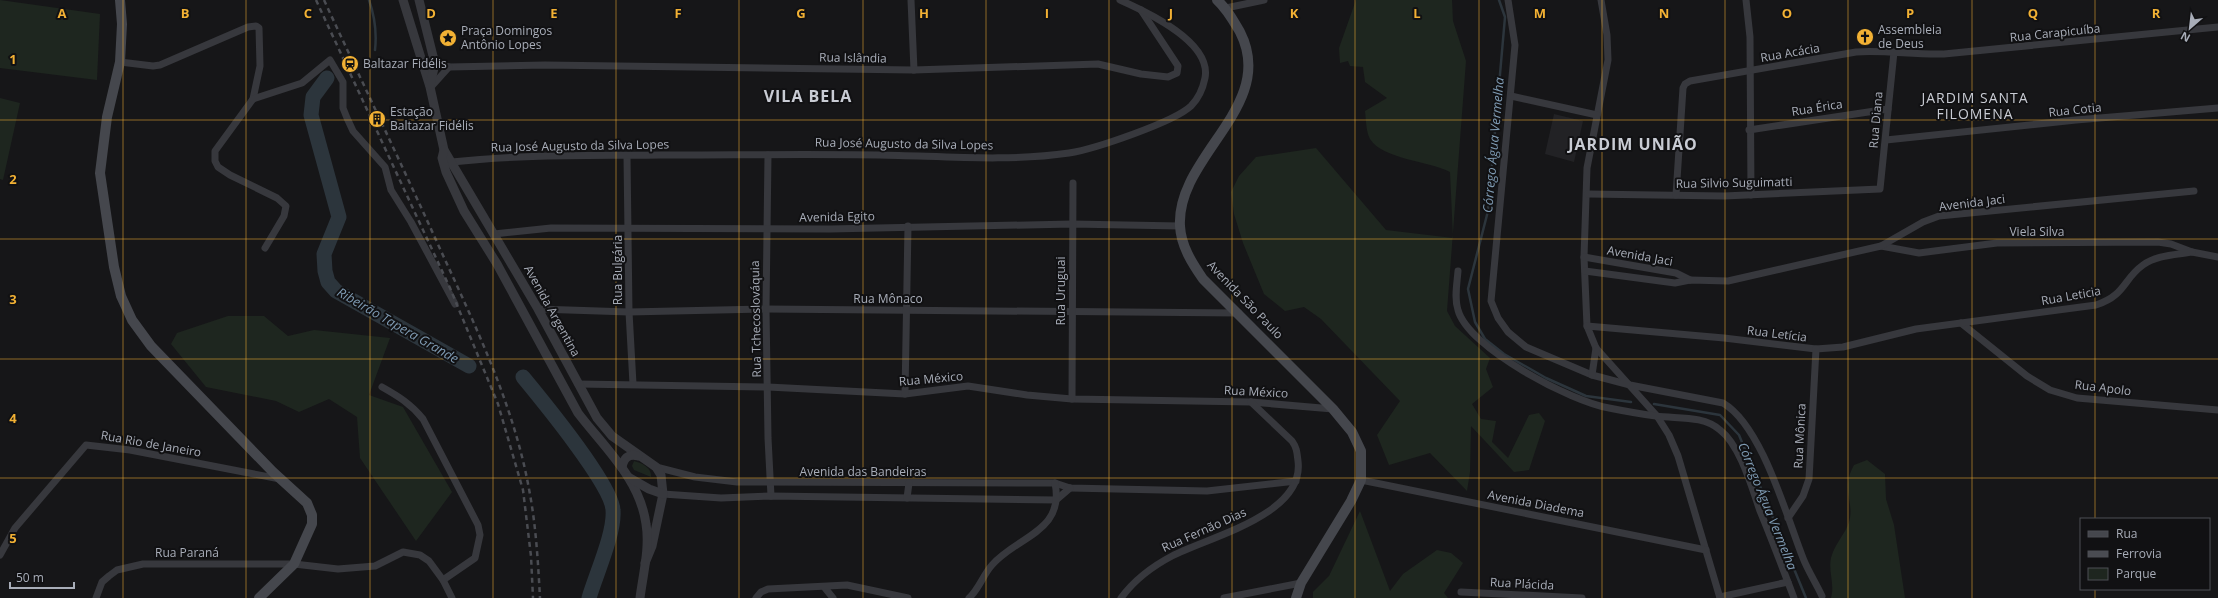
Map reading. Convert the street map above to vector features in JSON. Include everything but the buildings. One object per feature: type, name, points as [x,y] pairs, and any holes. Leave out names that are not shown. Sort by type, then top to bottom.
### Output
[{"type":"main road","points":[[120,0],[122,24],[120,62],[107,117],[100,172],[114,267],[121,296],[132,320],[151,346],[280,479],[307,503],[312,515],[312,524],[294,564],[259,598]]},
{"type":"main road","name":"Avenida São Paulo","points":[[1217,0],[1226,8],[1246,44],[1248,61],[1247,79],[1243,95],[1236,110],[1193,178],[1183,200],[1180,226],[1189,259],[1203,279],[1239,313],[1333,409],[1352,432],[1361,450],[1361,480],[1351,501],[1301,583],[1296,598]]},
{"type":"street","points":[[403,0],[424,73],[430,87]]},
{"type":"street","points":[[419,0],[435,64],[430,87]]},
{"type":"street","points":[[911,0],[914,70]]},
{"type":"street","name":"Rua José Augusto da Silva Lopes","points":[[452,162],[518,156],[1045,156],[1072,152],[1122,137],[1179,116],[1193,104],[1201,92],[1206,68],[1204,59],[1174,30],[1157,18],[1120,0]]},
{"type":"street","points":[[1226,8],[1264,0]]},
{"type":"street","points":[[1508,0],[1515,45],[1491,301],[1498,318],[1508,332],[1526,347],[1592,375],[1630,385],[1723,403],[1732,408],[1741,416],[1760,448],[1804,560],[1822,596]]},
{"type":"street","points":[[1601,0],[1607,35],[1608,60],[1587,168],[1588,194],[1584,220],[1587,326],[1596,348],[1657,416],[1668,435],[1678,456],[1720,597],[1788,582]]},
{"type":"street","points":[[1746,0],[1750,38],[1749,130],[1751,195]]},
{"type":"street","name":"Rua Islândia","points":[[435,64],[449,67],[545,65],[914,70],[1098,64],[1141,74],[1168,77],[1174,76],[1179,69],[1178,66],[1140,9]]},
{"type":"street","points":[[120,62],[153,66],[160,65],[256,26],[258,28],[260,50],[253,98],[214,151],[215,161],[218,167],[230,175],[277,198],[286,206],[284,216],[265,248]]},
{"type":"street","name":"Rua Carapicuíba","points":[[1894,52],[1917,55],[1944,54],[2218,27]]},
{"type":"street","name":"Rua Acácia","points":[[1676,195],[1683,88],[1685,84],[1690,81],[1856,52],[1894,52]]},
{"type":"street","name":"Rua Diana","points":[[1880,189],[1894,52]]},
{"type":"street","points":[[253,98],[302,83],[330,60],[343,82],[343,108],[346,118],[353,131],[385,167],[391,190],[411,222],[455,304]]},
{"type":"street","points":[[430,87],[449,67]]},
{"type":"street","name":"Avenida Argentina","points":[[430,87],[444,150],[538,309],[596,418],[612,436],[638,456],[656,467]]},
{"type":"street","points":[[1511,96],[1597,115]]},
{"type":"street","name":"Rua Cotia","points":[[1886,140],[2076,120],[2218,108]]},
{"type":"street","name":"Rua Érica","points":[[1749,130],[1888,109]]},
{"type":"street","name":"Avenida Argentina","points":[[444,150],[442,158],[446,172],[464,211],[497,264],[578,413],[624,472]]},
{"type":"street","name":"Rua Tchecoslováquia","points":[[768,155],[766,309],[771,496]]},
{"type":"street","name":"Rua Bulgária","points":[[627,156],[629,312],[633,384]]},
{"type":"street","name":"Rua Uruguai","points":[[1072,399],[1073,183]]},
{"type":"street","name":"Rua Silvio Suguimatti","points":[[1588,194],[1751,195],[1880,189]]},
{"type":"street","name":"Avenida Jaci","points":[[1585,271],[1675,283],[1690,280],[1728,281],[1881,246],[1923,222],[1939,216],[2194,191]]},
{"type":"street","points":[[464,211],[470,211],[476,205]]},
{"type":"street","points":[[470,220],[476,215],[483,216]]},
{"type":"street","name":"Avenida Egito","points":[[494,234],[551,228],[629,230],[767,228],[830,229],[908,226],[1072,224],[1180,226]]},
{"type":"street","points":[[905,394],[908,226]]},
{"type":"street","name":"Viela Silva","points":[[1881,246],[1918,253],[1997,243],[2158,242],[2171,244],[2192,252]]},
{"type":"street","points":[[2192,252],[2218,257]]},
{"type":"street","name":"Rua Leticia","points":[[1961,323],[2096,305],[2118,294],[2142,265],[2166,256],[2192,252]]},
{"type":"street","name":"Avenida Jaci","points":[[1584,257],[1676,273],[1690,280]]},
{"type":"street","points":[[1458,271],[1458,311],[1466,325],[1484,344],[1538,380],[1574,397],[1607,408],[1657,416],[1691,418],[1710,423],[1721,430],[1732,444],[1745,472],[1794,598]]},
{"type":"street","name":"Rua Mônaco","points":[[538,309],[629,312],[766,309],[1239,313]]},
{"type":"street","name":"Rua Letícia","points":[[1587,326],[1724,338],[1816,349],[1843,347],[1916,329],[1961,323]]},
{"type":"street","name":"Rua Apolo","points":[[1961,323],[2027,376],[2050,390],[2077,398],[2218,410]]},
{"type":"street","points":[[1592,375],[1596,348]]},
{"type":"street","name":"Rua Mônica","points":[[1788,518],[1803,496],[1809,479],[1816,349]]},
{"type":"street","name":"Rua México","points":[[578,384],[768,387],[905,394],[968,386],[1027,395],[1072,399],[1251,402],[1333,409]]},
{"type":"street","points":[[382,387],[404,399],[414,407],[423,419],[478,525],[480,535],[475,558],[442,580]]},
{"type":"street","points":[[1251,402],[1295,445],[1299,466],[1296,481]]},
{"type":"street","name":"Rua Rio de Janeiro","points":[[0,555],[15,528],[86,444],[130,450],[280,479]]},
{"type":"street","points":[[638,456],[629,456],[624,459],[624,472],[640,500],[646,525],[645,563],[640,598]]},
{"type":"street","points":[[645,563],[652,546],[663,494],[661,475],[656,467]]},
{"type":"street","name":"Avenida das Bandeiras","points":[[656,467],[713,480],[771,483],[1055,483],[1070,488],[1207,491],[1296,481]]},
{"type":"street","points":[[624,472],[639,484],[663,494]]},
{"type":"street","name":"Avenida Diadema","points":[[1361,480],[1706,550]]},
{"type":"street","name":"Rua Fernão Dias","points":[[1120,598],[1132,582],[1149,568],[1172,555],[1254,520],[1280,502],[1296,481]]},
{"type":"street","points":[[907,498],[909,483]]},
{"type":"street","points":[[969,598],[998,558],[1043,527],[1051,518],[1056,500],[1055,483]]},
{"type":"street","points":[[1056,500],[1070,488]]},
{"type":"street","name":"Avenida das Bandeiras","points":[[663,494],[721,498],[771,496],[1056,500]]},
{"type":"street","name":"Rua Paraná","points":[[96,598],[102,582],[109,576],[118,570],[143,564],[294,564],[338,569],[375,566],[403,552],[412,552],[429,561],[452,598]]},
{"type":"street","points":[[1224,598],[1301,583]]},
{"type":"street","points":[[756,598],[761,592],[768,589],[825,588],[846,585],[857,586],[908,598]]},
{"type":"street","points":[[825,588],[834,598]]},
{"type":"street","name":"Rua Plácida","points":[[1461,592],[1582,598]]},
{"type":"shaded area","points":[[1554,114],[1583,121],[1574,162],[1545,154]]},
{"type":"green space","points":[[0,0],[100,14],[97,80],[0,68]]},
{"type":"green space","points":[[1356,0],[1452,0],[1453,21],[1466,61],[1453,234],[1450,172],[1385,151],[1376,146],[1370,139],[1365,111],[1387,98],[1365,82],[1363,67],[1350,66],[1348,61],[1340,63],[1339,48]]},
{"type":"green space","points":[[0,98],[20,103],[3,180],[0,179]]},
{"type":"green space","points":[[1316,148],[1386,230],[1453,238],[1447,311],[1455,326],[1490,358],[1486,369],[1493,387],[1472,404],[1481,419],[1496,421],[1492,442],[1508,458],[1529,415],[1539,413],[1545,421],[1529,470],[1514,472],[1471,426],[1470,472],[1467,491],[1430,453],[1389,465],[1377,435],[1400,401],[1321,319],[1304,307],[1285,311],[1264,294],[1243,243],[1234,214],[1231,192],[1239,176],[1256,157]]},
{"type":"green space","points":[[228,316],[264,316],[288,336],[314,330],[390,338],[369,395],[403,407],[452,492],[416,541],[360,458],[357,417],[329,399],[299,412],[276,401],[206,387],[171,344],[177,333]]},
{"type":"green space","points":[[1867,460],[1885,474],[1886,499],[1894,525],[1905,598],[1831,598],[1832,588],[1830,563],[1835,548],[1849,522],[1850,508],[1848,482],[1850,474],[1854,465]]},
{"type":"green space","points":[[634,461],[640,463],[648,469],[651,477],[634,470],[632,466]]},
{"type":"green space","points":[[1360,511],[1390,591],[1403,574],[1437,550],[1451,553],[1463,563],[1444,593],[1448,598],[1313,598],[1313,592],[1329,576]]},
{"type":"waterway","name":"Ribeirão Tapera Grande","points":[[369,0],[375,25],[375,50]]},
{"type":"waterway","name":"Córrego Água Vermelha","points":[[1499,0],[1505,17],[1488,211],[1468,289],[1475,322],[1485,339],[1504,354],[1546,378],[1586,396],[1631,402]]},
{"type":"waterway","name":"Ribeirão Tapera Grande","points":[[327,78],[313,97],[311,115],[339,217],[324,254],[325,271],[328,282],[336,291],[469,366]]},
{"type":"waterway","name":"Ribeirão Tapera Grande","points":[[523,377],[575,443],[610,498],[613,510],[611,530],[589,598]]},
{"type":"waterway","name":"Córrego Água Vermelha","points":[[1654,404],[1720,415],[1739,435],[1806,598]]},
{"type":"railway","points":[[316,0],[450,288],[498,404],[523,490],[531,556],[533,598]]},
{"type":"railway","points":[[324,0],[467,309],[504,397],[514,427],[529,489],[535,530],[540,598]]},
{"type":"place","name":"Assembleia de Deus","points":[[1865,37]]},
{"type":"place","name":"Praça Domingos Antônio Lopes","points":[[448,38]]},
{"type":"place","name":"Baltazar Fidélis","points":[[350,64]]},
{"type":"place","name":"Estação Baltazar Fidélis","points":[[377,119]]},
{"type":"district","name":"VILA BELA","points":[[808,96]]},
{"type":"district","name":"JARDIM SANTA FILOMENA","points":[[1975,106]]},
{"type":"district","name":"JARDIM UNIÃO","points":[[1633,144]]}]
